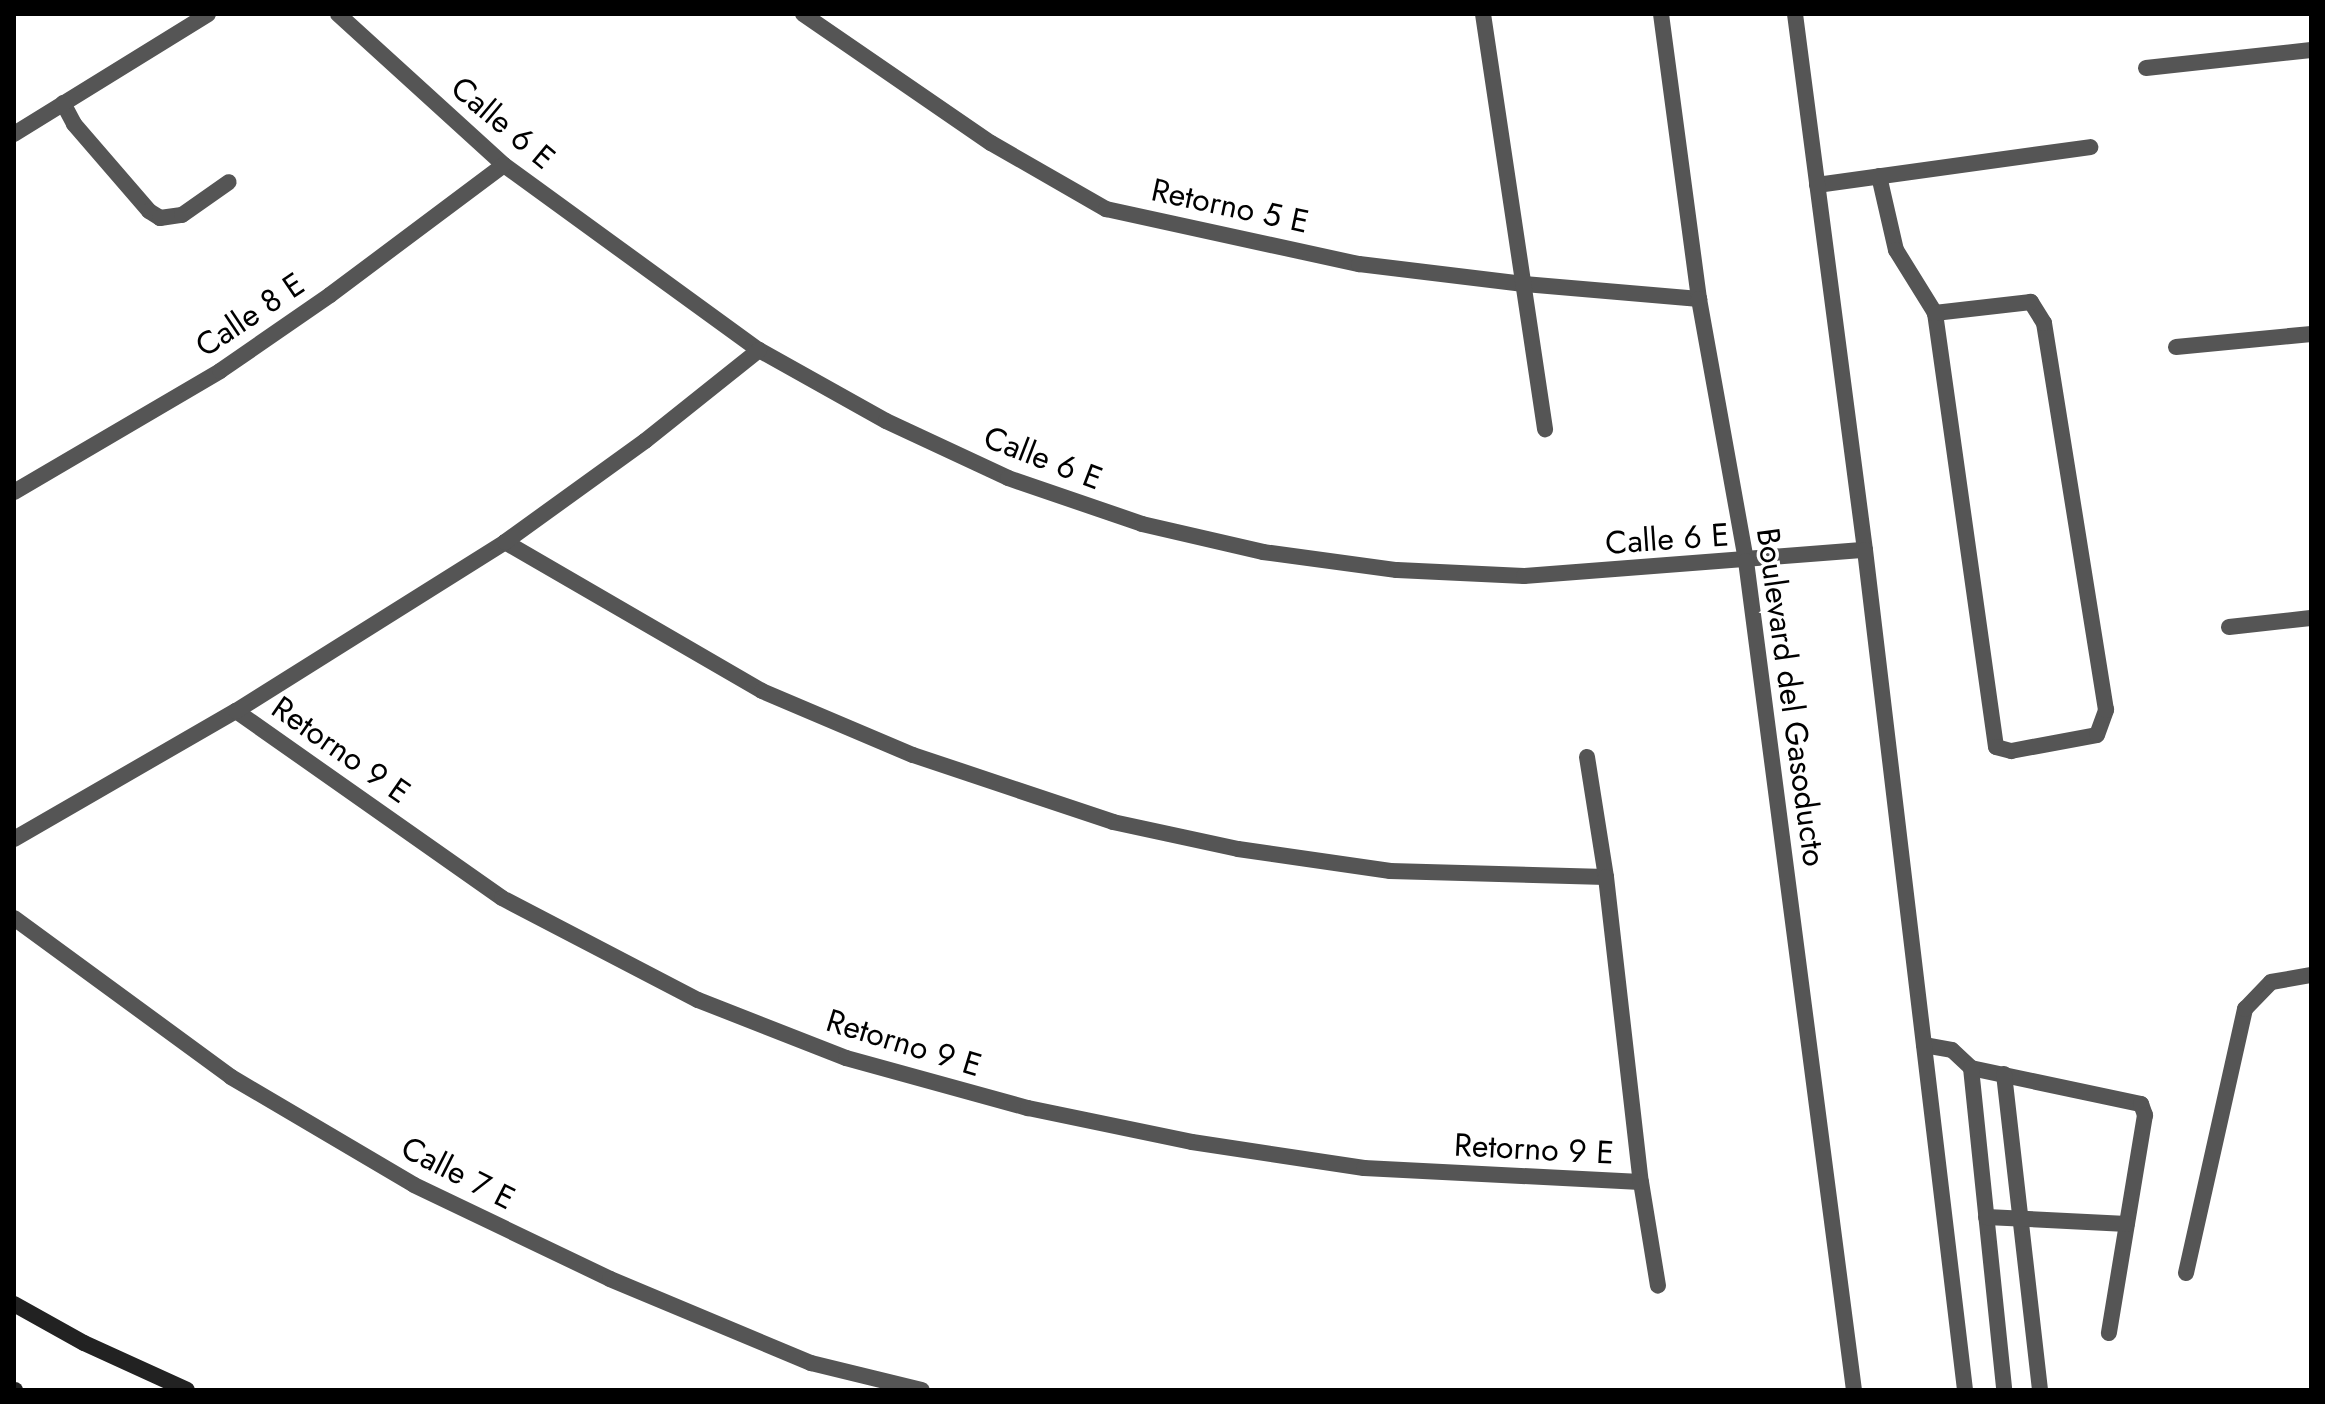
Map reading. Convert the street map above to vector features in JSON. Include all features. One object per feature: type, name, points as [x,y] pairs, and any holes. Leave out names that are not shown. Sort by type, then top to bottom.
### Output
[{"type":"main road","points":[[14,1304],[84,1343],[187,1390]]},
{"type":"street","points":[[14,134],[208,14]]},
{"type":"street","name":"Calle 6 E","points":[[338,14],[504,165],[759,350],[886,421],[1008,478],[1142,524],[1263,552],[1397,570],[1524,576],[1865,550]]},
{"type":"street","name":"Retorno 5 E","points":[[803,14],[991,143],[1106,209],[1359,264],[1524,284],[1699,299]]},
{"type":"street","points":[[1483,14],[1545,429]]},
{"type":"street","name":"Boulevard del Gasoducto","points":[[1661,14],[1699,299],[1746,561],[1854,1390]]},
{"type":"street","points":[[1795,14],[1865,550],[1965,1390]]},
{"type":"street","points":[[2146,68],[2311,50]]},
{"type":"street","points":[[63,103],[74,124],[149,211],[160,218],[182,215],[229,182]]},
{"type":"street","points":[[1817,185],[2090,147]]},
{"type":"street","name":"Calle 8 E","points":[[14,492],[220,371],[330,295],[504,165]]},
{"type":"street","points":[[1879,176],[1896,250],[1935,313],[1996,747],[2011,751],[2097,735],[2106,710],[2044,323],[2031,302],[1935,313]]},
{"type":"street","points":[[2176,347],[2311,334]]},
{"type":"street","name":"Retorno 9 E","points":[[14,839],[236,711],[505,542],[645,441],[759,350]]},
{"type":"street","points":[[505,542],[762,691],[913,755],[1113,822],[1238,849],[1390,871],[1606,877]]},
{"type":"street","points":[[2229,627],[2311,618]]},
{"type":"street","name":"Retorno 9 E","points":[[236,711],[502,898],[698,1000],[846,1058],[1028,1108],[1192,1142],[1364,1168],[1641,1182]]},
{"type":"street","points":[[1587,757],[1606,877],[1641,1182],[1658,1286]]},
{"type":"street","name":"Calle 7 E","points":[[14,918],[231,1077],[414,1185],[610,1279],[811,1363],[922,1390]]},
{"type":"street","points":[[2186,1273],[2245,1009],[2271,982],[2311,975]]},
{"type":"street","points":[[1924,1045],[1952,1050],[1971,1068],[2141,1104],[2145,1115],[2109,1333]]},
{"type":"street","points":[[1971,1068],[2004,1390]]},
{"type":"street","points":[[2004,1074],[2040,1390]]},
{"type":"street","points":[[1986,1217],[2127,1224]]}]
